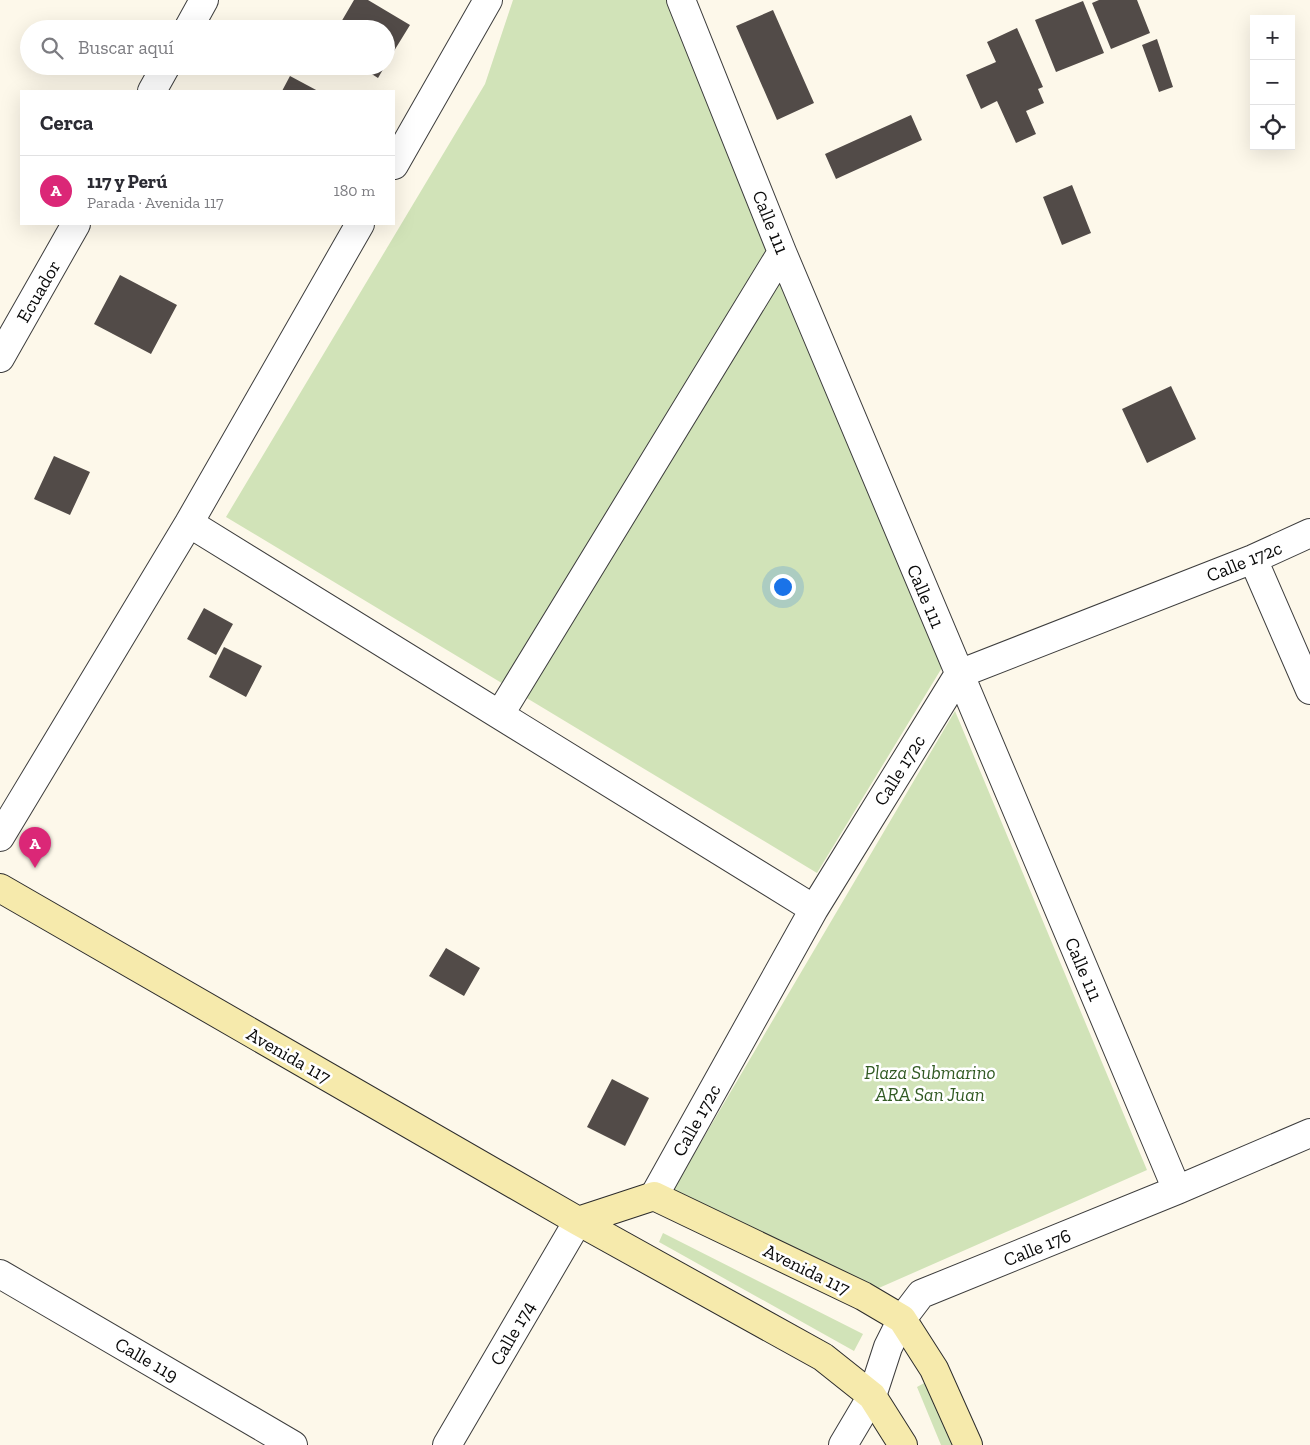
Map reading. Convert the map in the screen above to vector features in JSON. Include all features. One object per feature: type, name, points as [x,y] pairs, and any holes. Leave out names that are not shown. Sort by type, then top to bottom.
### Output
[{"type":"main road","name":"Avenida 117","points":[[0,888],[578,1221],[824,1357],[872,1396],[903,1445]]},
{"type":"main road","name":"Avenida 117","points":[[654,1196],[863,1296],[902,1319],[934,1369],[968,1445]]},
{"type":"main road","points":[[578,1221],[654,1196]]},
{"type":"street","points":[[193,20],[204,0]]},
{"type":"street","points":[[395,163],[488,0]]},
{"type":"street","name":"Calle 111","points":[[681,0],[782,252],[1177,1190]]},
{"type":"street","points":[[153,90],[161,75]]},
{"type":"street","name":"Ecuador","points":[[0,358],[75,225]]},
{"type":"street","points":[[0,837],[189,523],[359,225]]},
{"type":"street","points":[[500,714],[782,252]]},
{"type":"street","points":[[189,523],[814,909]]},
{"type":"street","name":"Calle 172c","points":[[654,1196],[814,909],[959,674],[1253,559],[1310,533]]},
{"type":"street","points":[[1253,559],[1310,690]]},
{"type":"street","name":"Calle 176","points":[[843,1445],[872,1396],[888,1347],[902,1319],[921,1294],[1177,1190],[1310,1133]]},
{"type":"street","name":"Calle 174","points":[[447,1445],[578,1221]]},
{"type":"street","name":"Calle 119","points":[[0,1274],[293,1445]]},
{"type":"green space","points":[[513,0],[691,0],[954,648],[817,873],[226,517],[485,84]]},
{"type":"green space","name":"Plaza Submarino ARA San Juan","points":[[955,711],[1147,1170],[872,1291],[671,1193]]},
{"type":"green space","points":[[663,1233],[863,1334],[854,1351],[659,1242]]},
{"type":"green space","points":[[926,1382],[952,1445],[941,1445],[917,1387]]},
{"type":"building","points":[[354,0],[368,0],[410,25],[395,49],[395,20],[342,20]]},
{"type":"building","points":[[1099,0],[1137,0],[1150,33],[1111,49],[1092,3]]},
{"type":"building","points":[[1083,1],[1104,53],[1056,72],[1035,20]]},
{"type":"building","points":[[773,10],[814,103],[777,120],[736,26]]},
{"type":"building","points":[[1017,28],[1043,87],[1038,89],[1044,103],[1026,111],[1036,134],[1016,143],[997,101],[981,109],[966,75],[996,62],[987,42]]},
{"type":"building","points":[[1157,39],[1173,87],[1159,92],[1142,45]]},
{"type":"building","points":[[290,76],[316,90],[283,90]]},
{"type":"building","points":[[911,115],[922,140],[836,179],[825,154]]},
{"type":"building","points":[[1072,185],[1091,233],[1062,245],[1043,197]]},
{"type":"building","points":[[120,275],[177,305],[151,354],[94,324]]},
{"type":"building","points":[[1171,386],[1196,439],[1147,463],[1122,409]]},
{"type":"building","points":[[54,456],[90,472],[70,515],[34,499]]},
{"type":"building","points":[[204,608],[233,624],[216,655],[187,639]]},
{"type":"building","points":[[224,647],[262,666],[246,697],[209,677]]},
{"type":"building","points":[[446,948],[480,968],[464,996],[429,976]]},
{"type":"building","points":[[612,1079],[649,1098],[625,1146],[587,1127]]},
{"type":"place","name":"117 y Perú","points":[[35,868]]}]
